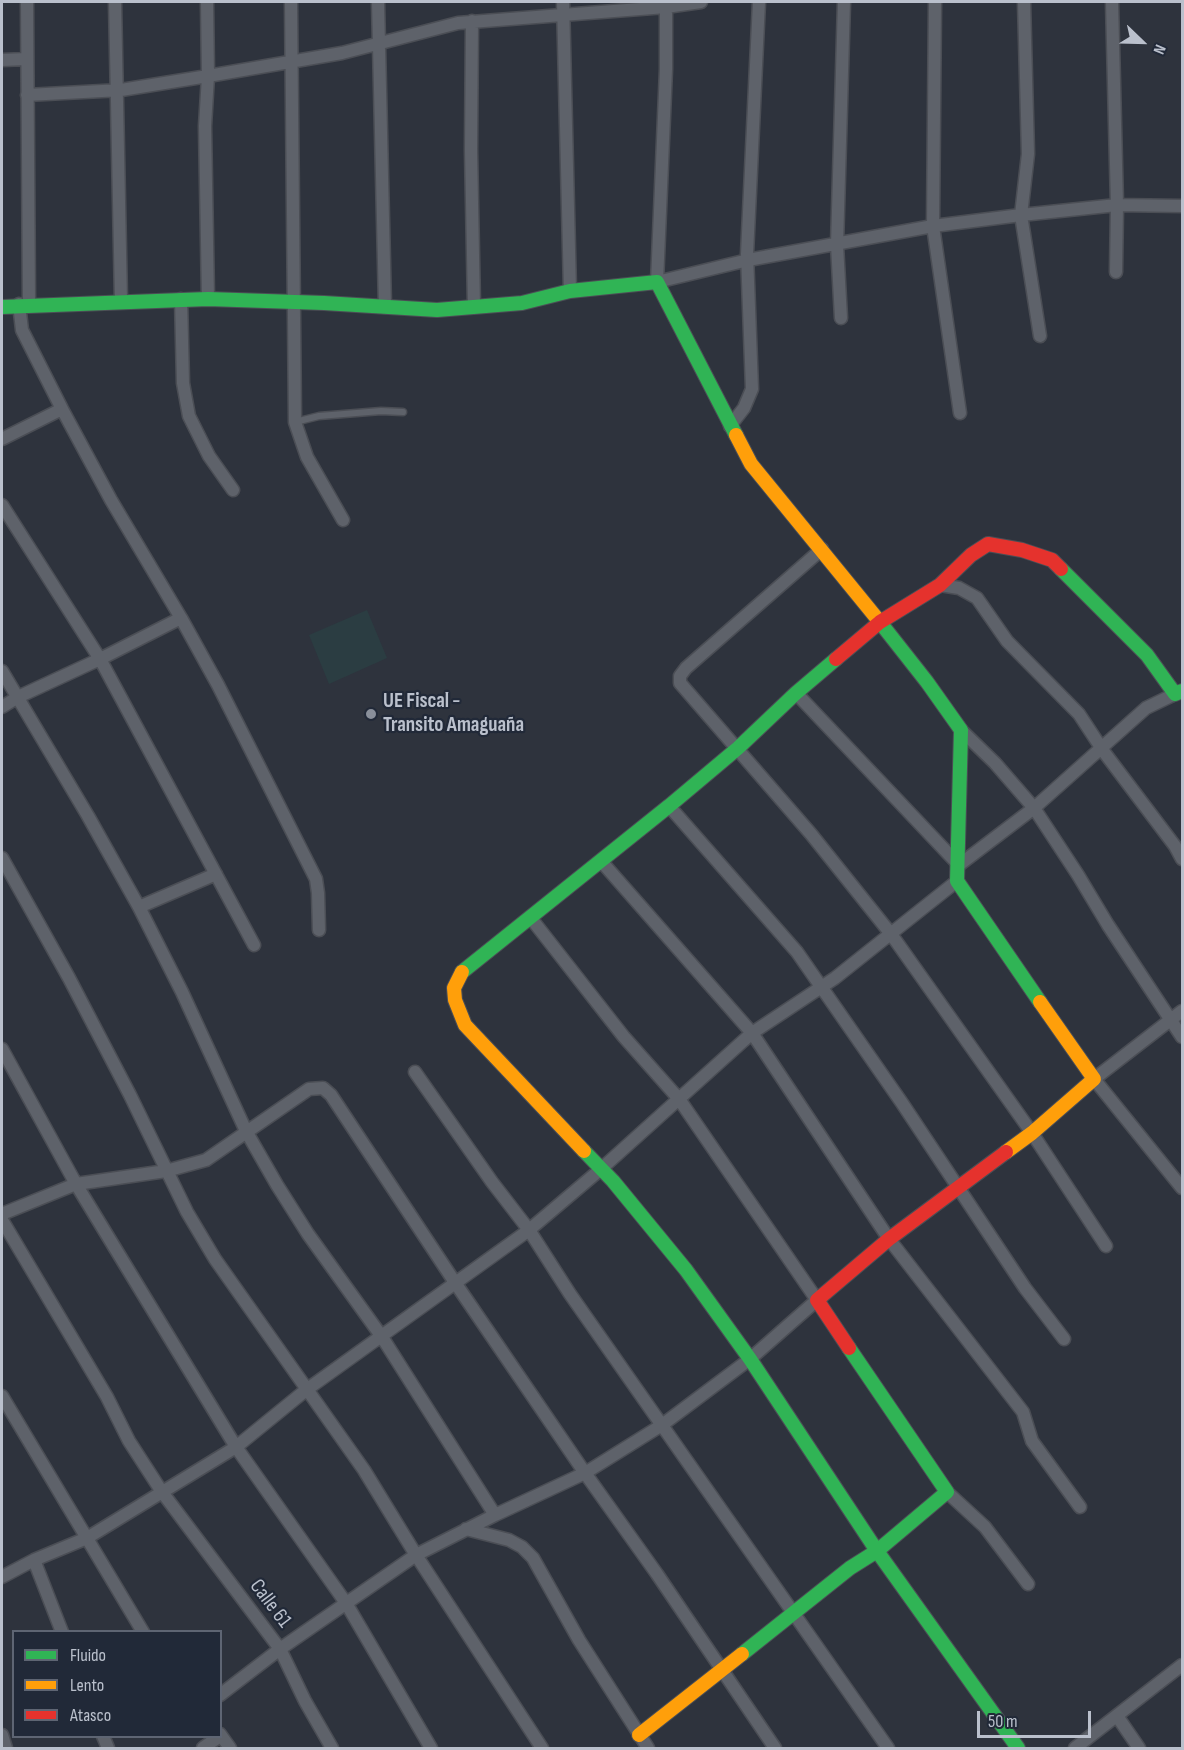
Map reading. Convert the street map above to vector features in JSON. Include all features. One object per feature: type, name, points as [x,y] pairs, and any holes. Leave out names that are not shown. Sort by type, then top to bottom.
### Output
[{"type":"street","points":[[27,2],[22,330],[111,500],[218,685],[316,879],[319,930]]},
{"type":"street","points":[[115,2],[121,301]]},
{"type":"street","points":[[207,2],[208,76],[205,126],[208,299]]},
{"type":"street","points":[[291,2],[296,422],[307,457],[343,520]]},
{"type":"street","points":[[378,2],[385,307]]},
{"type":"street","points":[[27,95],[116,91],[342,53],[458,23],[563,8],[651,4],[666,7],[701,2]]},
{"type":"street","points":[[730,426],[744,408],[752,389],[748,260],[759,2]]},
{"type":"street","points":[[841,318],[837,245],[844,2]]},
{"type":"street","points":[[935,2],[933,226],[960,413]]},
{"type":"street","points":[[1024,2],[1028,154],[1021,215],[1040,336]]},
{"type":"street","points":[[1112,2],[1117,205],[1116,272]]},
{"type":"street","points":[[666,7],[666,69],[657,282],[751,464],[880,622],[961,730],[995,763],[1034,808],[1182,1037]]},
{"type":"street","points":[[563,8],[570,291]]},
{"type":"street","points":[[472,21],[471,150],[474,307]]},
{"type":"street","points":[[2,60],[27,59]]},
{"type":"street","points":[[2,307],[24,304],[181,299],[293,302],[437,310],[522,303],[570,291],[657,282],[748,260],[933,226],[1117,205],[1182,206]]},
{"type":"street","points":[[181,299],[183,383],[189,416],[209,456],[233,490]]},
{"type":"street","points":[[2,439],[62,409]]},
{"type":"street","points":[[2,505],[100,659],[254,945]]},
{"type":"street","points":[[958,864],[1034,808],[1146,708],[1178,692],[1148,655],[1052,560],[1022,550],[988,544],[971,555],[940,585],[880,622],[669,806],[460,974],[454,988],[455,1000],[465,1024],[484,1047],[602,1169],[686,1270],[750,1359],[877,1551],[1018,1749]]},
{"type":"street","points":[[822,549],[686,668],[680,676],[680,683],[811,834],[891,934],[1032,1133],[1106,1246]]},
{"type":"street","points":[[940,585],[959,588],[976,598],[1007,641],[1079,714],[1175,846],[1182,859]]},
{"type":"street","points":[[2,707],[181,618]]},
{"type":"street","points":[[2,670],[139,907],[182,992],[246,1131],[277,1185],[308,1234],[382,1337],[495,1515]]},
{"type":"street","points":[[796,693],[958,864]]},
{"type":"street","points":[[961,730],[957,880],[1094,1079],[1182,1188]]},
{"type":"street","points":[[669,806],[797,952],[902,1103],[1025,1288],[1064,1339]]},
{"type":"street","points":[[2,858],[69,978],[187,1212],[215,1259],[364,1470],[416,1555],[542,1749]]},
{"type":"street","points":[[601,861],[752,1033],[889,1239],[999,1383],[1018,1404],[1023,1412],[1032,1441],[1080,1507]]},
{"type":"street","points":[[139,907],[216,874]]},
{"type":"street","points":[[2,1577],[34,1560],[87,1538],[236,1447],[306,1390],[529,1230],[602,1169],[752,1033],[821,987],[957,880]]},
{"type":"street","points":[[530,917],[624,1037],[679,1099],[947,1492],[985,1527],[1028,1584]]},
{"type":"street","points":[[222,1693],[280,1649],[416,1555],[585,1473],[662,1425],[750,1359],[889,1239],[1032,1133],[1094,1079],[1182,1011]]},
{"type":"street","points":[[2,1048],[76,1184],[236,1447],[346,1603],[431,1749]]},
{"type":"street","points":[[415,1072],[492,1182],[529,1230],[570,1294],[888,1749]]},
{"type":"street","points":[[2,1214],[76,1184],[166,1171],[206,1160],[309,1089],[323,1088],[331,1095],[456,1284],[775,1749]]},
{"type":"street","name":"Calle 61","points":[[2,1220],[107,1397],[129,1441],[162,1492],[280,1649],[305,1701],[333,1749]]},
{"type":"street","points":[[2,1396],[142,1630]]},
{"type":"street","points":[[639,1735],[850,1568],[877,1551],[947,1492]]},
{"type":"street","points":[[466,1530],[509,1540],[522,1547],[533,1558],[579,1640],[648,1749]]},
{"type":"street","points":[[34,1560],[61,1630]]},
{"type":"street","points":[[1075,1749],[1182,1666]]},
{"type":"street","points":[[1117,1716],[1139,1749]]},
{"type":"street","points":[[2,1735],[6,1749]]},
{"type":"street","points":[[202,1749],[218,1738]]},
{"type":"lane","points":[[296,422],[319,416],[381,411],[403,412]]},
{"type":"shaded area","points":[[367,610],[387,658],[329,684],[309,635]]},
{"type":"traffic: fast","points":[[2,307],[208,299],[437,310],[522,303],[570,291],[657,282],[736,435]]},
{"type":"traffic: fast","points":[[1061,569],[1147,655],[1175,694],[1182,691]]},
{"type":"traffic: fast","points":[[879,621],[961,730],[957,881],[1040,1002]]},
{"type":"traffic: fast","points":[[462,972],[669,806],[738,748],[836,659]]},
{"type":"traffic: fast","points":[[584,1151],[613,1181],[686,1270],[750,1359],[877,1551],[1018,1748]]},
{"type":"traffic: fast","points":[[742,1654],[850,1568],[877,1551],[947,1492],[849,1348]]},
{"type":"traffic: slow","points":[[736,435],[751,464],[879,621]]},
{"type":"traffic: slow","points":[[462,972],[454,988],[455,1000],[465,1025],[584,1151]]},
{"type":"traffic: slow","points":[[1006,1152],[1032,1133],[1094,1079],[1040,1002]]},
{"type":"traffic: slow","points":[[639,1735],[742,1654]]},
{"type":"traffic: jam","points":[[836,659],[880,622],[940,585],[971,555],[988,544],[1022,550],[1052,560],[1061,569]]},
{"type":"traffic: jam","points":[[849,1348],[817,1300],[889,1239],[1006,1152]]},
{"type":"place","name":"UE Fiscal - Transito Amaguaña","points":[[371,714]]}]
